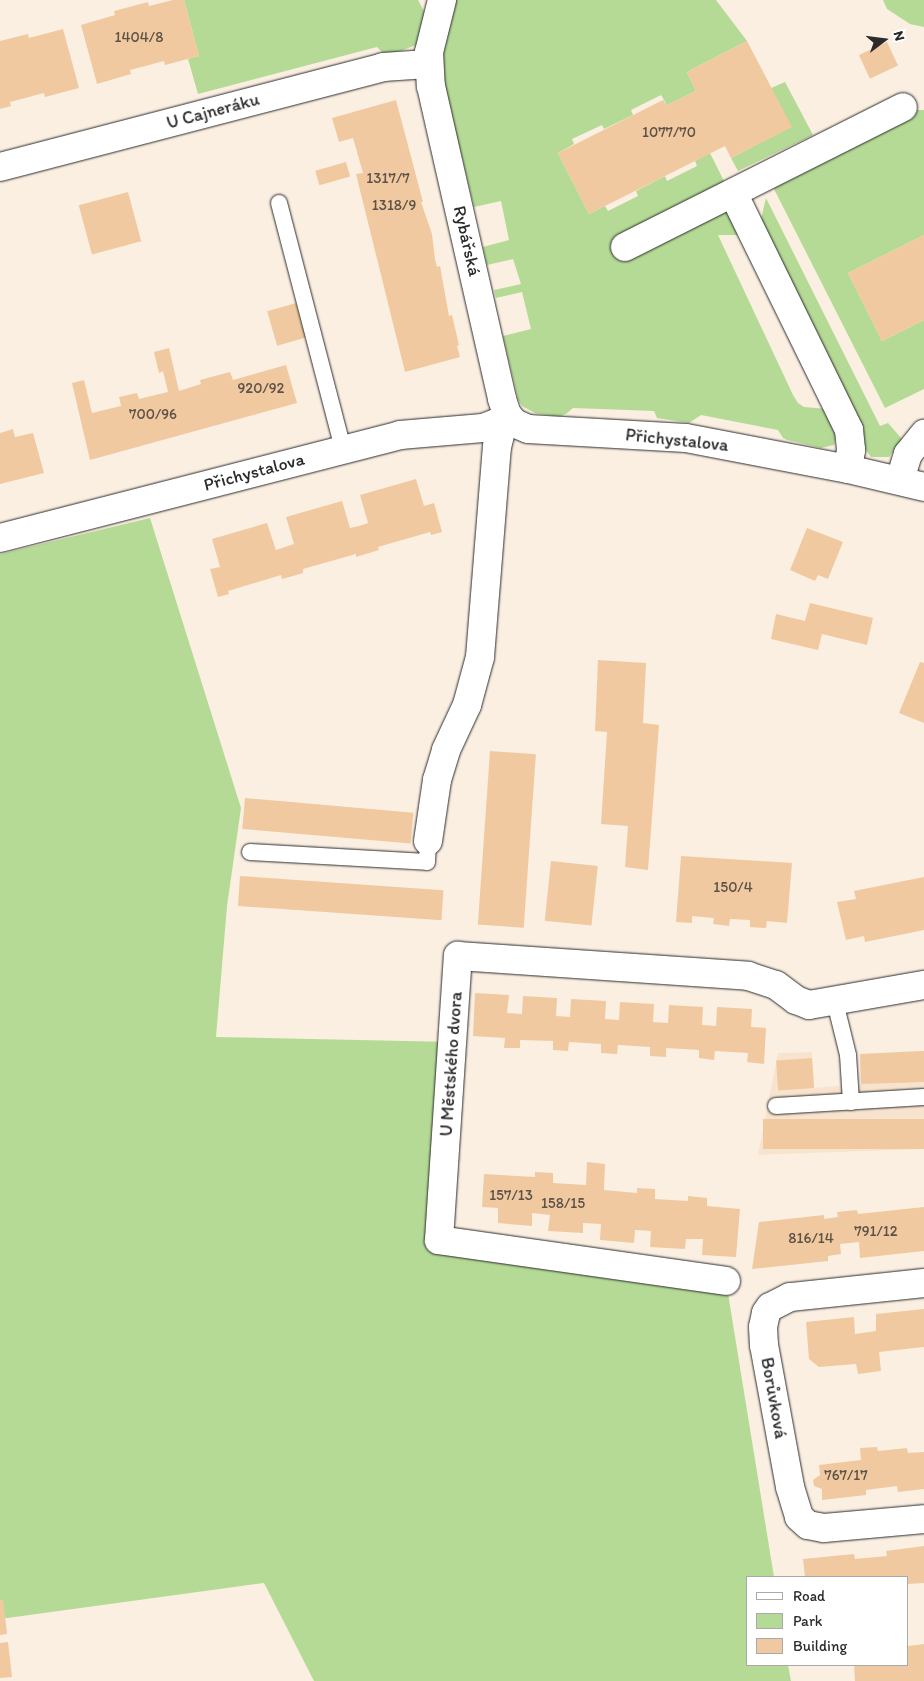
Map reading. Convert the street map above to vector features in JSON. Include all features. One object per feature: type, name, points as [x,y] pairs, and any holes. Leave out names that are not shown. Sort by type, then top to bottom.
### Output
[{"type":"street","name":"Rybářská","points":[[442,0],[432,34],[428,64],[433,97],[502,399],[509,418]]},
{"type":"street","name":"U Cajneráku","points":[[0,167],[383,66],[428,64]]},
{"type":"street","points":[[625,247],[903,106]]},
{"type":"street","points":[[733,193],[849,430],[851,450],[848,469]]},
{"type":"street","name":"Přichystalova","points":[[0,538],[343,449],[400,436],[490,427],[509,418],[517,426],[528,430],[672,436],[848,469],[912,484],[908,454],[924,434]]},
{"type":"street","points":[[428,842],[437,780],[446,750],[467,705],[480,658],[497,446],[501,431],[509,418]]},
{"type":"street","name":"U Městského dvora","points":[[726,1281],[438,1240],[458,956],[748,976],[776,985],[796,1000],[822,1004]]},
{"type":"street","points":[[822,1004],[924,985]]},
{"type":"street","name":"Borůvková","points":[[924,1283],[790,1297],[770,1307],[766,1313],[763,1327],[764,1345],[790,1487],[799,1517],[808,1525],[824,1528],[924,1519]]},
{"type":"lane","points":[[279,203],[343,449]]},
{"type":"lane","points":[[250,852],[427,862],[428,842]]},
{"type":"lane","points":[[822,1004],[848,1055],[851,1102]]},
{"type":"lane","points":[[776,1106],[924,1098]]},
{"type":"shaded area","points":[[924,1051],[924,1149],[758,1155],[778,1053],[812,1052],[814,1088],[861,1084],[860,1054]]},
{"type":"green space","points":[[184,0],[418,0],[425,13],[423,35],[416,45],[395,53],[384,54],[377,47],[198,94],[188,59],[199,56]]},
{"type":"green space","points":[[455,0],[716,0],[747,41],[687,72],[696,91],[667,105],[661,95],[631,110],[633,115],[604,129],[602,125],[572,139],[574,144],[558,153],[589,214],[605,206],[608,211],[638,196],[636,191],[665,176],[667,181],[697,166],[695,161],[710,153],[727,187],[744,235],[718,235],[798,403],[804,407],[828,409],[838,431],[834,445],[821,448],[787,440],[783,438],[778,430],[701,415],[689,423],[657,418],[654,411],[573,408],[559,417],[535,413],[522,406],[518,399],[503,336],[531,329],[522,292],[496,298],[494,290],[521,284],[513,259],[487,265],[483,247],[509,240],[501,201],[474,207],[445,87],[442,60]]},
{"type":"green space","points":[[883,0],[924,0],[924,27],[910,24],[887,9]]},
{"type":"green space","points":[[785,82],[813,135],[738,171],[731,158],[791,127],[771,88]]},
{"type":"green space","points":[[915,110],[924,110],[924,235],[848,273],[882,341],[924,320],[924,389],[885,408],[773,187]]},
{"type":"green space","points":[[766,198],[880,426],[888,423],[902,439],[889,457],[871,457],[864,448],[764,228],[761,219]]},
{"type":"green space","points":[[150,518],[241,808],[227,906],[216,1037],[452,1042],[439,1240],[726,1281],[774,1576],[746,1576],[746,1666],[788,1666],[791,1681],[314,1681],[264,1583],[0,1619],[0,554]]},
{"type":"building","points":[[173,0],[184,0],[199,56],[165,65],[164,61],[130,70],[131,74],[97,84],[81,25],[115,15],[114,11],[148,2],[149,6]]},
{"type":"building","points":[[63,29],[79,88],[45,97],[44,93],[10,102],[11,106],[0,109],[0,41],[28,34],[29,38]]},
{"type":"building","points":[[747,41],[792,127],[731,158],[725,146],[589,214],[558,153],[663,100],[667,105],[696,91],[687,72]]},
{"type":"building","points":[[887,42],[898,66],[870,79],[859,55]]},
{"type":"building","points":[[396,100],[423,202],[421,202],[432,234],[437,267],[440,266],[449,316],[452,315],[460,357],[405,372],[356,174],[363,173],[353,138],[339,142],[332,118]]},
{"type":"building","points":[[346,162],[350,176],[319,185],[315,171]]},
{"type":"building","points":[[128,192],[141,241],[92,254],[79,205]]},
{"type":"building","points":[[924,235],[924,320],[882,341],[848,273]]},
{"type":"building","points":[[296,303],[306,338],[277,346],[267,311]]},
{"type":"building","points":[[169,348],[179,391],[201,384],[200,380],[230,372],[233,380],[286,365],[297,403],[90,460],[72,383],[84,380],[92,413],[121,406],[119,397],[137,393],[139,399],[168,392],[163,371],[159,373],[154,352]]},
{"type":"building","points":[[13,429],[15,437],[33,433],[44,473],[0,484],[0,433]]},
{"type":"building","points":[[416,479],[424,506],[434,503],[442,532],[431,535],[430,532],[378,547],[379,550],[356,557],[356,554],[303,569],[303,573],[282,579],[281,575],[228,591],[229,594],[218,597],[210,569],[220,567],[212,539],[267,523],[276,550],[294,544],[286,517],[342,501],[350,528],[359,526],[368,523],[360,495]]},
{"type":"building","points":[[807,528],[843,542],[828,579],[818,575],[815,581],[790,570]]},
{"type":"building","points":[[810,603],[873,618],[867,645],[822,634],[818,650],[771,639],[776,614],[805,621]]},
{"type":"building","points":[[598,660],[646,663],[643,723],[659,725],[648,870],[625,867],[628,826],[601,824],[607,732],[595,731]]},
{"type":"building","points":[[920,662],[924,663],[924,723],[899,713]]},
{"type":"building","points":[[490,751],[536,754],[524,928],[478,925]]},
{"type":"building","points":[[245,798],[413,813],[411,844],[242,829]]},
{"type":"building","points":[[681,856],[792,863],[787,923],[767,921],[766,928],[750,927],[750,920],[730,919],[729,926],[713,924],[714,918],[692,916],[692,923],[676,922]]},
{"type":"building","points":[[551,861],[598,866],[591,926],[545,921]]},
{"type":"building","points":[[240,876],[444,890],[441,920],[238,906]]},
{"type":"building","points":[[924,877],[924,930],[865,942],[864,936],[846,940],[837,902],[856,899],[854,891]]},
{"type":"building","points":[[475,993],[509,995],[507,1013],[522,1014],[523,996],[557,998],[556,1016],[570,1017],[571,999],[606,1001],[605,1019],[619,1020],[620,1002],[654,1004],[653,1022],[668,1023],[669,1005],[703,1007],[702,1025],[716,1026],[717,1007],[752,1009],[751,1027],[766,1028],[764,1064],[747,1062],[748,1053],[715,1051],[714,1060],[699,1058],[699,1050],[666,1048],[666,1057],[650,1056],[650,1047],[618,1045],[617,1054],[601,1053],[601,1044],[569,1042],[568,1051],[553,1050],[553,1041],[520,1040],[520,1048],[504,1048],[505,1038],[473,1036]]},
{"type":"building","points":[[924,1051],[924,1082],[861,1084],[860,1054]]},
{"type":"building","points":[[812,1058],[814,1088],[778,1090],[776,1061]]},
{"type":"building","points":[[763,1119],[924,1119],[924,1149],[763,1149]]},
{"type":"building","points":[[587,1162],[605,1164],[604,1190],[637,1193],[637,1188],[655,1189],[655,1199],[688,1201],[688,1196],[707,1198],[707,1206],[740,1209],[736,1257],[702,1255],[703,1239],[686,1239],[685,1249],[650,1247],[651,1231],[635,1230],[634,1243],[600,1240],[601,1224],[583,1223],[583,1233],[548,1231],[550,1215],[532,1213],[532,1226],[498,1223],[498,1208],[482,1207],[484,1174],[535,1177],[535,1172],[553,1173],[553,1183],[586,1185]]},
{"type":"building","points":[[924,1207],[924,1251],[860,1258],[859,1242],[840,1244],[841,1254],[828,1256],[828,1261],[752,1269],[759,1222],[824,1215],[824,1219],[838,1217],[837,1212],[857,1210],[858,1214]]},
{"type":"building","points":[[924,1309],[924,1347],[879,1352],[881,1371],[858,1374],[856,1364],[819,1367],[809,1359],[806,1322],[854,1317],[855,1334],[876,1331],[876,1314]]},
{"type":"building","points":[[877,1447],[878,1451],[907,1448],[908,1453],[924,1452],[924,1489],[898,1492],[897,1486],[866,1490],[866,1495],[822,1500],[822,1489],[814,1486],[813,1480],[820,1475],[819,1465],[861,1460],[860,1448]]},
{"type":"building","points":[[924,1546],[924,1583],[909,1584],[909,1576],[805,1576],[803,1559],[854,1554],[855,1559],[887,1556],[886,1551]]},
{"type":"building","points":[[3,1599],[7,1634],[0,1635],[0,1600]]},
{"type":"building","points":[[8,1642],[12,1677],[0,1678],[0,1643]]},
{"type":"building","points":[[924,1644],[924,1681],[855,1681],[854,1666],[909,1666],[909,1646]]}]
